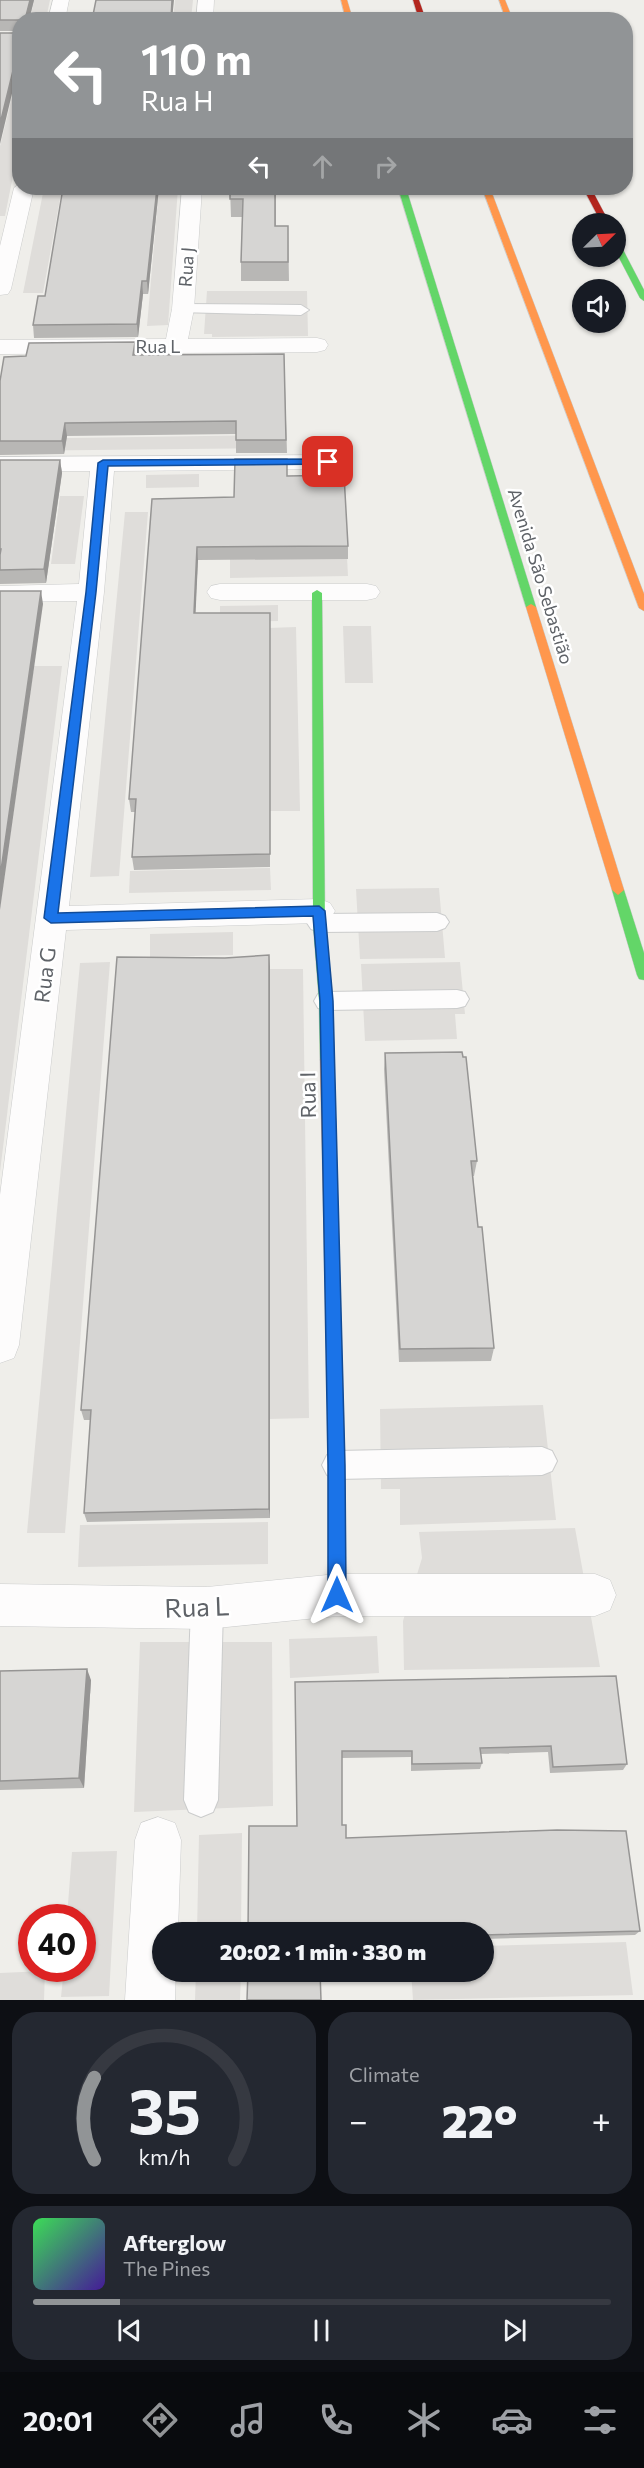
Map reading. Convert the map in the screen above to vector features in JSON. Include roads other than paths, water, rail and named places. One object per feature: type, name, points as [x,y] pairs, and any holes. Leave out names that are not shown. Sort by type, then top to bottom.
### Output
[{"type":"main road","name":"Avenida São Sebastião","points":[[404,195],[644,975]]},
{"type":"main road","points":[[489,195],[644,609]]},
{"type":"main road","points":[[591,195],[600,213]]},
{"type":"main road","points":[[626,263],[644,298]]},
{"type":"main road","name":"Rua I","points":[[317,593],[319,917],[326,1001],[337,1465],[337,1595]]},
{"type":"street","points":[[0,289],[4,251],[22,195]]},
{"type":"street","name":"Rua J","points":[[176,346],[183,309],[191,195]]},
{"type":"street","name":"Rua L","points":[[0,347],[317,345]]},
{"type":"street","points":[[0,464],[328,462]]},
{"type":"street","name":"Rua G","points":[[0,1345],[4,1281],[91,592],[103,463]]},
{"type":"street","points":[[0,594],[91,592]]},
{"type":"street","points":[[220,592],[367,592]]},
{"type":"street","points":[[51,918],[319,917]]},
{"type":"street","name":"Rua L","points":[[0,1605],[207,1608],[337,1595],[595,1595]]},
{"type":"street","points":[[150,2000],[158,1840]]},
{"type":"lane","points":[[183,309],[302,310]]},
{"type":"lane","points":[[319,917],[437,922]]},
{"type":"lane","points":[[326,1001],[457,999]]},
{"type":"lane","points":[[337,1465],[542,1461]]},
{"type":"lane","points":[[201,1800],[207,1608]]}]
